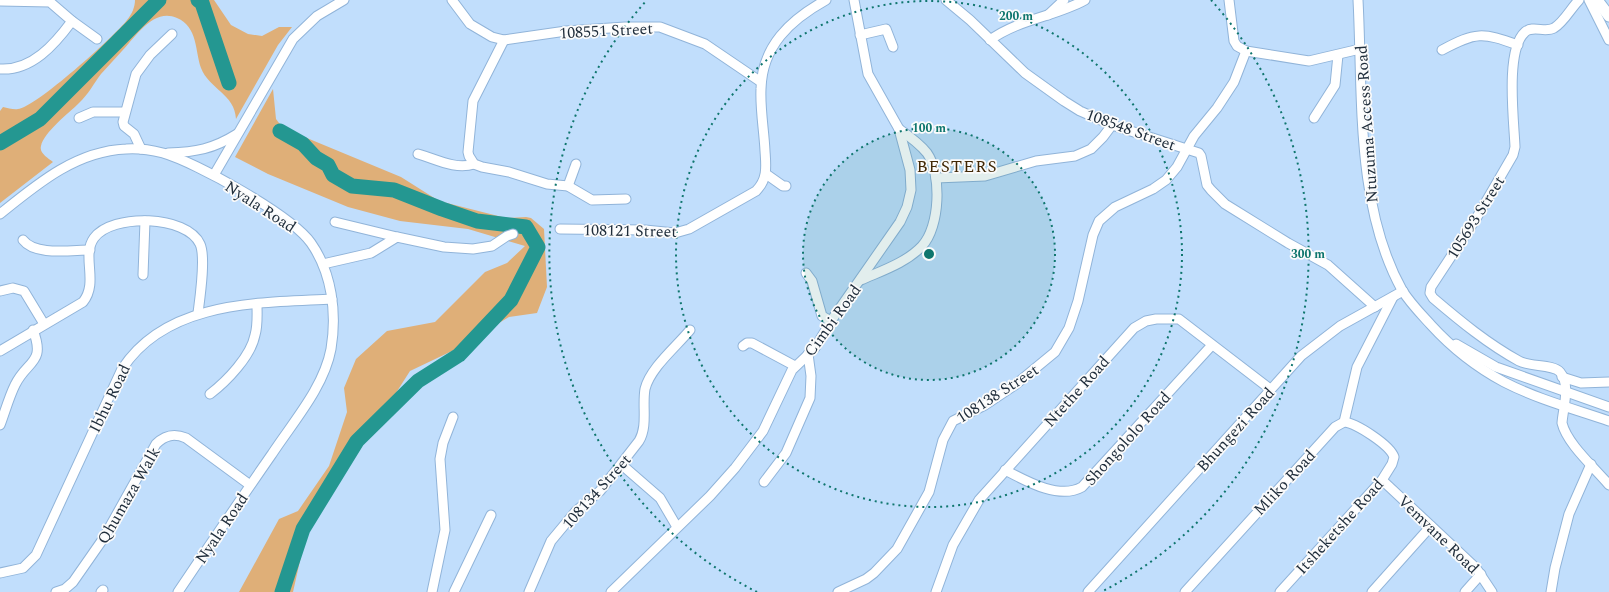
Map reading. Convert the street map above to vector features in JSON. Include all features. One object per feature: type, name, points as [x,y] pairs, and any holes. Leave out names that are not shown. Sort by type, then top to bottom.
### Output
[{"type":"main road","points":[[1598,0],[1609,16]]},
{"type":"street","points":[[214,175],[293,39],[317,16],[344,0]]},
{"type":"street","name":"108551 Street","points":[[452,0],[470,24],[492,37],[504,40],[566,31],[625,27],[660,27],[705,44],[761,82]]},
{"type":"street","points":[[786,186],[783,186],[766,174],[761,82],[767,54],[782,33],[810,9],[826,0]]},
{"type":"street","name":"Cimbi Road","points":[[611,592],[710,496],[735,468],[761,434],[788,376],[795,366],[815,348],[831,321],[900,222],[909,200],[912,186],[910,170],[899,129],[868,74],[854,0]]},
{"type":"street","name":"108548 Street","points":[[946,0],[1042,86],[1080,110],[1112,124],[1186,148],[1202,156],[1208,185],[1225,204],[1288,243],[1328,265],[1375,307]]},
{"type":"street","points":[[1048,15],[1064,0]]},
{"type":"street","points":[[990,40],[1012,26],[1070,8],[1085,0]]},
{"type":"street","points":[[1229,0],[1234,41],[1237,46],[1246,51],[1304,61],[1338,55],[1360,49]]},
{"type":"street","name":"Ntuzuma Access Road","points":[[1358,0],[1364,130],[1373,216],[1385,254],[1403,291],[1443,339],[1488,373],[1524,392],[1609,421]]},
{"type":"street","name":"105693 Street","points":[[1562,377],[1555,369],[1524,364],[1511,356],[1468,328],[1430,293],[1431,287],[1477,217],[1513,155],[1515,147],[1512,80],[1513,63],[1518,46],[1527,31],[1536,29],[1548,31],[1554,28],[1579,0]]},
{"type":"street","points":[[1589,0],[1609,40]]},
{"type":"street","points":[[0,1],[50,2],[72,22],[97,39]]},
{"type":"street","points":[[0,69],[11,68],[42,55],[49,50],[72,22]]},
{"type":"street","points":[[860,35],[886,29],[892,47]]},
{"type":"street","points":[[140,149],[134,134],[123,124],[125,112],[136,74],[150,55],[172,34]]},
{"type":"street","points":[[1442,50],[1476,35],[1489,36],[1518,46]]},
{"type":"street","points":[[504,40],[473,101],[468,156],[474,164],[485,168],[509,172],[547,184],[568,186],[592,200],[626,199]]},
{"type":"street","name":"108138 Street","points":[[838,592],[866,579],[882,566],[897,549],[930,492],[950,418],[984,405],[1036,369],[1055,352],[1069,328],[1078,301],[1093,235],[1099,221],[1115,207],[1153,189],[1166,180],[1177,167],[1186,148],[1217,108],[1234,82],[1246,51]]},
{"type":"street","points":[[1314,118],[1335,85],[1338,55]]},
{"type":"street","points":[[79,118],[93,112],[125,112]]},
{"type":"street","points":[[936,178],[985,176],[1036,161],[1075,156],[1091,149],[1103,137],[1112,124]]},
{"type":"street","points":[[861,280],[911,255],[926,241],[932,232],[935,216],[936,178],[932,164],[921,146],[899,129]]},
{"type":"street","points":[[165,154],[204,150],[237,134]]},
{"type":"street","name":"Nyala Road","points":[[0,214],[44,180],[82,158],[106,151],[140,149],[165,154],[214,175],[284,218],[300,230],[311,244],[323,264],[332,298],[331,348],[325,368],[311,396],[178,592]]},
{"type":"street","points":[[418,154],[449,165],[466,166],[474,164]]},
{"type":"street","points":[[568,186],[576,164]]},
{"type":"street","name":"108121 Street","points":[[560,229],[645,230],[675,233],[686,231],[754,192],[762,184],[766,174]]},
{"type":"street","points":[[143,275],[144,221]]},
{"type":"street","points":[[0,351],[33,330],[84,302],[90,294],[90,250],[95,237],[104,229],[124,222],[144,221],[177,226],[197,238],[202,255],[198,313]]},
{"type":"street","points":[[335,222],[444,248],[473,249],[492,246],[507,236],[514,234]]},
{"type":"street","points":[[323,264],[371,253],[397,237]]},
{"type":"street","points":[[23,240],[28,246],[38,249],[90,250]]},
{"type":"street","points":[[806,273],[812,281],[822,316],[831,321]]},
{"type":"street","points":[[0,291],[12,288],[24,291],[44,324]]},
{"type":"street","name":"Bhungezi Road","points":[[1088,592],[1270,389],[1312,346],[1340,326],[1403,291]]},
{"type":"street","points":[[1344,422],[1357,367],[1393,297]]},
{"type":"street","name":"Ibhu Road","points":[[0,573],[11,572],[23,568],[36,555],[70,480],[128,360],[142,345],[162,332],[198,313],[227,306],[332,298]]},
{"type":"street","points":[[210,394],[232,374],[252,345],[256,334],[257,304]]},
{"type":"street","name":"Ntethe Road","points":[[936,592],[953,545],[966,520],[979,500],[1139,324],[1156,319],[1179,319],[1188,324],[1212,345],[1270,389]]},
{"type":"street","name":"Ntuzuma Access Road","points":[[1433,327],[1455,343],[1496,367],[1565,393],[1607,406]]},
{"type":"street","points":[[0,425],[15,385],[36,357],[37,342],[33,330]]},
{"type":"street","name":"108134 Street","points":[[529,592],[551,541],[576,511],[600,491],[622,465],[641,438],[644,395],[648,380],[658,365],[690,330]]},
{"type":"street","points":[[743,346],[747,343],[752,343],[795,366]]},
{"type":"street","name":"Shongololo Road","points":[[1005,470],[1047,488],[1068,492],[1082,487],[1212,345]]},
{"type":"street","points":[[764,482],[786,453],[810,398],[811,376],[808,354]]},
{"type":"street","points":[[1609,382],[1581,383],[1562,377],[1565,393],[1565,407],[1562,423],[1564,431],[1609,485]]},
{"type":"street","points":[[432,592],[445,530],[440,454],[453,417]]},
{"type":"street","name":"Itsheketshe Road","points":[[1280,592],[1382,480],[1392,464],[1394,457],[1391,452],[1364,430],[1353,424],[1344,422]]},
{"type":"street","name":"Mliko Road","points":[[1186,592],[1335,428],[1344,422]]},
{"type":"street","name":"Qhumaza Walk","points":[[56,592],[65,589],[73,582],[103,539],[156,444],[162,438],[177,435],[186,438],[250,485]]},
{"type":"street","points":[[1551,592],[1555,568],[1569,514],[1591,464]]},
{"type":"street","points":[[622,465],[660,498],[677,527]]},
{"type":"street","name":"Vemvane Road","points":[[1382,480],[1481,574],[1492,592]]},
{"type":"street","points":[[454,592],[491,515]]},
{"type":"street","points":[[1372,592],[1431,526]]},
{"type":"street","points":[[1465,592],[1481,574]]},
{"type":"shaded area","points":[[135,0],[214,0],[231,25],[248,34],[262,36],[279,27],[292,27],[278,45],[236,119],[235,110],[227,97],[210,81],[201,68],[195,40],[189,27],[177,18],[169,16],[153,20],[139,32],[101,74],[82,100],[57,123],[47,135],[41,146],[41,151],[53,162],[0,203],[0,111],[3,107],[16,109],[27,106],[57,85],[92,55],[120,28],[132,13]]},
{"type":"shaded area","points":[[273,89],[276,119],[290,131],[401,177],[439,201],[506,218],[531,218],[544,229],[547,287],[537,313],[509,317],[452,351],[410,371],[306,534],[293,592],[239,592],[279,519],[298,511],[329,466],[347,412],[344,388],[356,359],[387,331],[435,322],[485,272],[507,263],[525,246],[468,229],[400,221],[348,207],[268,174],[235,157]]},
{"type":"waterway","points":[[0,143],[40,119],[159,0]]},
{"type":"waterway","points":[[198,0],[202,3],[229,83]]},
{"type":"waterway","points":[[280,131],[303,144],[316,158],[328,165],[333,175],[352,186],[394,190],[477,221],[526,227],[538,247],[511,300],[459,355],[418,381],[357,441],[303,529],[282,592]]},
{"type":"district","name":"BESTERS","points":[[957,166]]}]
